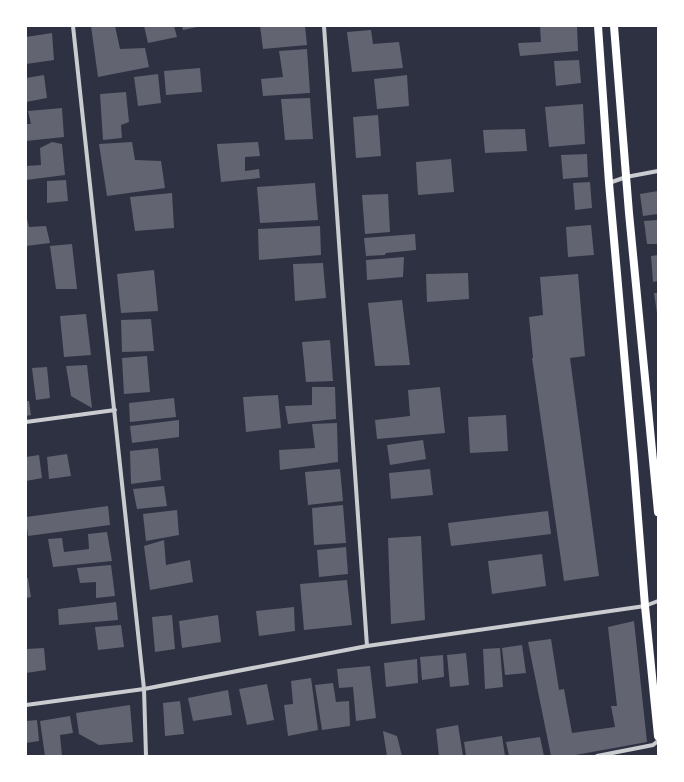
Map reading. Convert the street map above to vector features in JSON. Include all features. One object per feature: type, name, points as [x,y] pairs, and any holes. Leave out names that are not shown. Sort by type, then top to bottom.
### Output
[{"type":"main road","points":[[598,26],[609,183],[645,606],[658,736]]},
{"type":"main road","points":[[614,26],[638,315],[655,447],[658,512]]},
{"type":"street","points":[[73,26],[144,689],[146,756]]},
{"type":"street","points":[[324,26],[367,646]]},
{"type":"street","points":[[609,183],[626,177],[658,171]]},
{"type":"street","points":[[26,422],[115,410]]},
{"type":"street","points":[[26,705],[144,689],[367,646],[645,606],[658,601]]},
{"type":"street","points":[[597,756],[652,746],[658,741]]},
{"type":"building","points":[[91,26],[115,26],[120,49],[145,48],[149,67],[98,77]]},
{"type":"building","points":[[144,26],[174,26],[177,37],[148,43]]},
{"type":"building","points":[[182,26],[197,26],[197,27],[183,30]]},
{"type":"building","points":[[260,26],[305,26],[307,45],[263,49]]},
{"type":"building","points":[[540,26],[577,26],[578,51],[520,56],[518,43],[541,42]]},
{"type":"building","points":[[371,30],[373,44],[399,42],[403,68],[352,72],[347,32]]},
{"type":"building","points":[[52,33],[54,60],[26,64],[26,37]]},
{"type":"building","points":[[307,49],[310,93],[263,96],[261,79],[283,77],[279,51]]},
{"type":"building","points":[[579,60],[581,83],[556,86],[554,61]]},
{"type":"building","points":[[200,68],[202,92],[166,95],[164,71]]},
{"type":"building","points":[[158,74],[161,103],[138,106],[134,77]]},
{"type":"building","points":[[44,75],[47,98],[26,102],[26,78]]},
{"type":"building","points":[[407,75],[409,106],[377,109],[374,79]]},
{"type":"building","points":[[126,92],[129,122],[121,125],[122,138],[103,140],[100,94]]},
{"type":"building","points":[[310,98],[313,139],[285,140],[281,99]]},
{"type":"building","points":[[583,104],[585,144],[549,147],[545,107]]},
{"type":"building","points":[[62,108],[64,137],[26,141],[26,124],[31,124],[28,111]]},
{"type":"building","points":[[378,115],[381,156],[356,158],[353,117]]},
{"type":"building","points":[[525,129],[527,151],[485,153],[483,130]]},
{"type":"building","points":[[52,142],[62,144],[65,175],[26,180],[26,166],[41,165],[40,148]]},
{"type":"building","points":[[132,142],[135,160],[161,161],[165,188],[107,196],[99,144]]},
{"type":"building","points":[[258,142],[260,156],[245,157],[245,171],[259,169],[260,178],[221,182],[217,144]]},
{"type":"building","points":[[587,154],[588,177],[563,179],[561,155]]},
{"type":"building","points":[[451,159],[454,192],[418,195],[416,162]]},
{"type":"building","points":[[66,180],[68,201],[47,203],[47,181]]},
{"type":"building","points":[[590,182],[592,208],[575,210],[573,183]]},
{"type":"building","points":[[315,183],[318,220],[260,223],[257,187]]},
{"type":"building","points":[[658,191],[658,214],[643,216],[640,194]]},
{"type":"building","points":[[172,193],[174,228],[135,231],[130,197]]},
{"type":"building","points":[[388,194],[390,232],[365,234],[362,195]]},
{"type":"building","points":[[26,215],[29,227],[46,226],[50,243],[26,246]]},
{"type":"building","points":[[658,220],[658,244],[647,244],[644,221]]},
{"type":"building","points":[[591,225],[594,255],[568,257],[566,227]]},
{"type":"building","points":[[320,226],[321,255],[259,260],[258,229]]},
{"type":"building","points":[[415,234],[416,250],[386,253],[385,255],[366,256],[364,238]]},
{"type":"building","points":[[72,244],[77,289],[56,289],[50,246]]},
{"type":"building","points":[[658,255],[658,281],[653,282],[651,256]]},
{"type":"building","points":[[404,257],[403,277],[367,280],[366,260]]},
{"type":"building","points":[[323,263],[326,298],[295,301],[293,264]]},
{"type":"building","points":[[154,270],[158,311],[121,313],[117,274]]},
{"type":"building","points":[[468,273],[469,299],[427,302],[426,274]]},
{"type":"building","points":[[578,274],[585,356],[570,358],[599,576],[564,581],[532,358],[529,317],[543,315],[540,277]]},
{"type":"building","points":[[654,293],[658,293],[658,313],[657,313]]},
{"type":"building","points":[[402,300],[410,365],[375,366],[368,303]]},
{"type":"building","points":[[86,314],[91,355],[64,357],[60,316]]},
{"type":"building","points":[[151,319],[154,351],[122,352],[121,320]]},
{"type":"building","points":[[330,340],[333,381],[306,382],[302,342]]},
{"type":"building","points":[[147,356],[150,392],[124,394],[122,358]]},
{"type":"building","points":[[87,365],[92,408],[71,396],[66,366]]},
{"type":"building","points":[[47,367],[50,398],[36,400],[32,368]]},
{"type":"building","points":[[312,387],[335,387],[336,419],[288,424],[285,406],[312,405]]},
{"type":"building","points":[[440,387],[445,433],[377,439],[375,420],[410,416],[408,390]]},
{"type":"building","points":[[278,395],[281,428],[246,432],[243,397]]},
{"type":"building","points":[[174,398],[176,417],[130,422],[129,403]]},
{"type":"building","points":[[26,401],[29,401],[31,415],[26,416]]},
{"type":"building","points":[[506,415],[508,451],[470,453],[468,417]]},
{"type":"building","points":[[179,420],[179,437],[132,443],[130,426]]},
{"type":"building","points":[[337,423],[338,462],[280,470],[279,450],[315,448],[312,424]]},
{"type":"building","points":[[423,440],[426,459],[390,465],[387,445]]},
{"type":"building","points":[[158,448],[161,480],[131,484],[130,451]]},
{"type":"building","points":[[67,454],[71,476],[49,479],[47,457]]},
{"type":"building","points":[[39,455],[42,478],[26,481],[26,457]]},
{"type":"building","points":[[340,469],[343,501],[308,505],[305,472]]},
{"type":"building","points":[[430,469],[433,495],[391,499],[389,473]]},
{"type":"building","points":[[164,486],[167,506],[137,509],[133,489]]},
{"type":"building","points":[[343,505],[346,543],[314,545],[312,508]]},
{"type":"building","points":[[108,506],[110,525],[28,536],[26,517]]},
{"type":"building","points":[[177,510],[179,535],[146,541],[143,514]]},
{"type":"building","points":[[548,511],[551,534],[451,546],[448,523]]},
{"type":"building","points":[[107,532],[112,561],[53,567],[48,539],[62,538],[64,552],[89,549],[88,534]]},
{"type":"building","points":[[421,536],[425,620],[391,624],[388,538]]},
{"type":"building","points":[[164,540],[166,565],[190,560],[193,582],[150,590],[144,546]]},
{"type":"building","points":[[346,547],[348,574],[319,577],[317,550]]},
{"type":"building","points":[[542,554],[546,586],[492,594],[488,561]]},
{"type":"building","points":[[111,565],[115,596],[96,598],[96,582],[80,583],[77,568]]},
{"type":"building","points":[[26,578],[28,578],[31,597],[26,598]]},
{"type":"building","points":[[347,580],[352,625],[304,630],[300,584]]},
{"type":"building","points":[[116,602],[118,620],[59,625],[58,609]]},
{"type":"building","points":[[294,607],[295,631],[259,636],[256,611]]},
{"type":"building","points":[[172,615],[175,649],[155,652],[152,617]]},
{"type":"building","points":[[218,615],[221,642],[182,648],[179,621]]},
{"type":"building","points":[[634,621],[647,742],[570,756],[551,756],[528,642],[551,639],[559,690],[564,689],[572,733],[615,727],[611,706],[617,706],[608,627]]},
{"type":"building","points":[[121,625],[124,647],[98,650],[95,627]]},
{"type":"building","points":[[522,645],[526,673],[505,675],[502,648]]},
{"type":"building","points":[[44,648],[46,670],[26,673],[26,649]]},
{"type":"building","points":[[500,648],[503,687],[485,689],[483,649]]},
{"type":"building","points":[[466,653],[469,685],[450,687],[447,655]]},
{"type":"building","points":[[443,655],[444,677],[422,680],[420,657]]},
{"type":"building","points":[[417,659],[418,683],[386,687],[384,663]]},
{"type":"building","points":[[370,666],[376,718],[356,721],[353,687],[339,688],[337,669]]},
{"type":"building","points":[[311,678],[318,730],[288,736],[284,705],[293,704],[291,681]]},
{"type":"building","points":[[333,683],[336,702],[349,701],[350,726],[322,730],[315,685]]},
{"type":"building","points":[[267,684],[274,720],[247,725],[239,689]]},
{"type":"building","points":[[228,690],[232,715],[193,721],[188,698]]},
{"type":"building","points":[[180,701],[184,734],[165,736],[163,703]]},
{"type":"building","points":[[130,705],[133,742],[99,745],[79,734],[76,713]]},
{"type":"building","points":[[70,716],[73,733],[60,735],[62,756],[45,756],[40,721]]},
{"type":"building","points":[[37,720],[39,741],[26,743],[26,721]]},
{"type":"building","points":[[458,725],[463,756],[439,756],[436,729]]},
{"type":"building","points":[[383,731],[397,736],[402,756],[387,756]]},
{"type":"building","points":[[502,736],[505,756],[466,756],[464,742]]},
{"type":"building","points":[[540,737],[544,756],[509,756],[506,742]]}]
